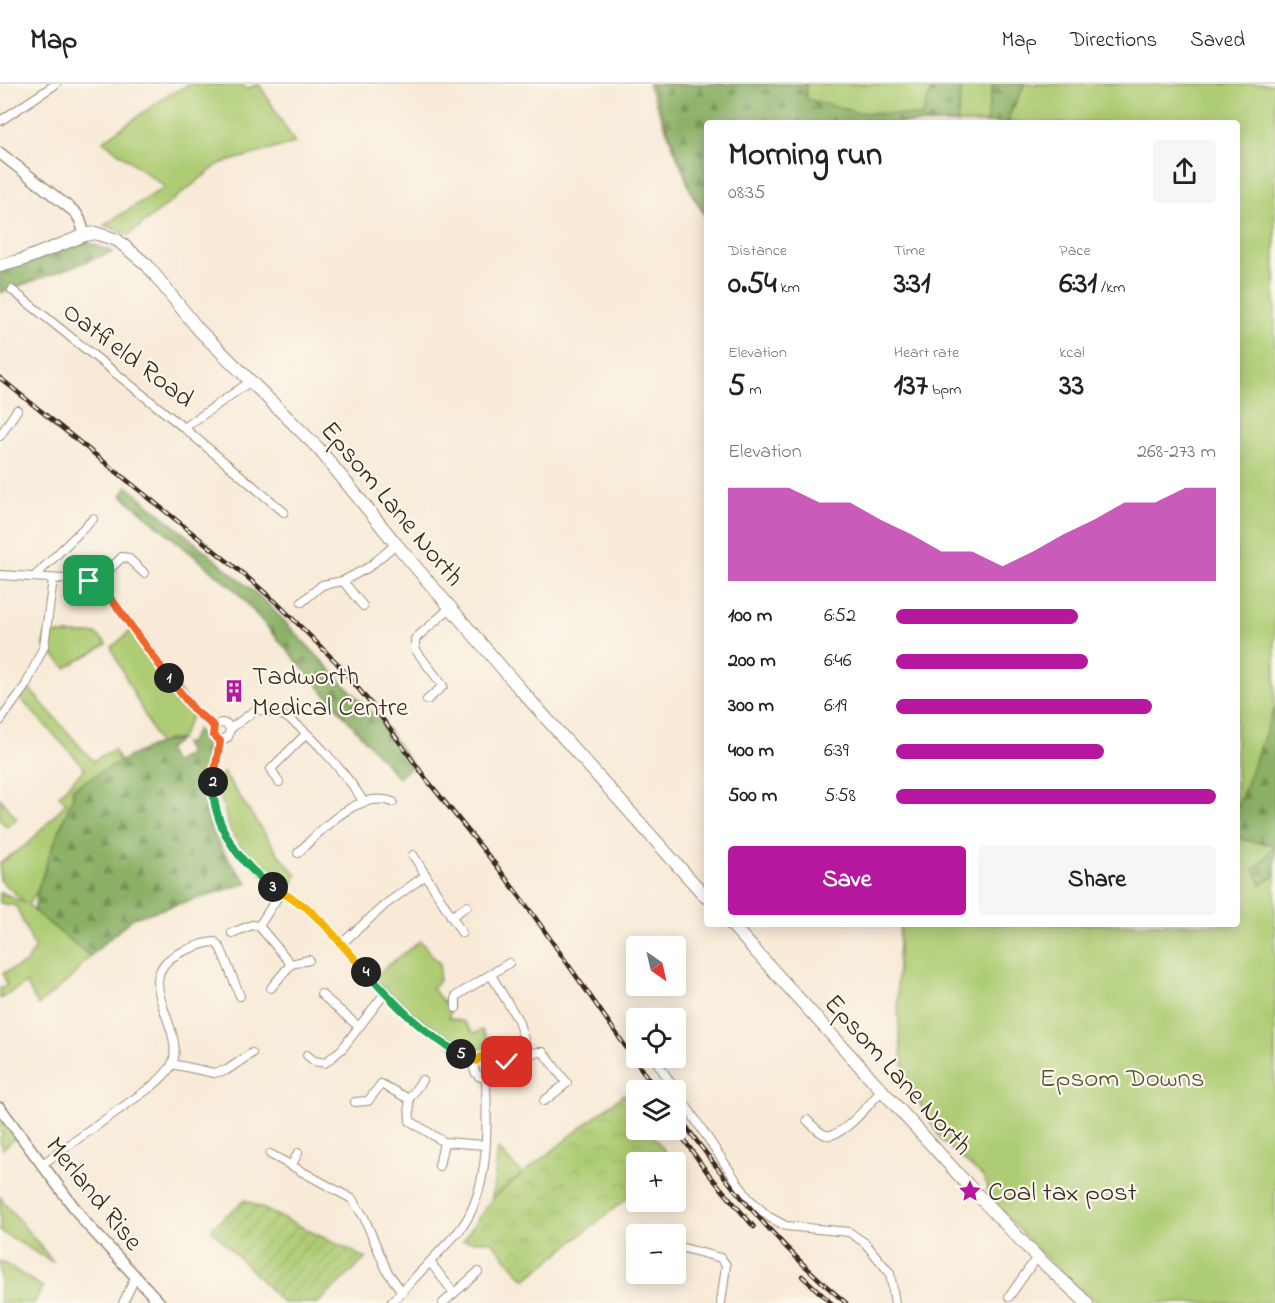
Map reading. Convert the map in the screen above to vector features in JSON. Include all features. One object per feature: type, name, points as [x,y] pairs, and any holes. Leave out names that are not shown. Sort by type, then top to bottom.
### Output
[{"type":"main road","name":"Epsom Lane North","points":[[0,266],[95,233],[117,240],[147,265],[198,329],[318,448],[396,544],[534,706],[704,895]]},
{"type":"main road","name":"Epsom Lane North","points":[[734,927],[881,1091],[1037,1257],[1087,1303]]},
{"type":"street","points":[[0,121],[56,84]]},
{"type":"street","points":[[0,153],[76,213],[85,235]]},
{"type":"street","name":"Oatfield Road","points":[[12,290],[184,428],[251,381]]},
{"type":"street","points":[[0,436],[17,410]]},
{"type":"street","points":[[184,428],[284,513]]},
{"type":"street","points":[[34,577],[93,519]]},
{"type":"street","points":[[302,602],[322,585],[343,581],[369,567],[396,544]]},
{"type":"street","points":[[95,585],[122,557],[128,558],[144,573]]},
{"type":"street","points":[[0,575],[80,580],[95,585],[115,604],[195,711],[214,726]]},
{"type":"street","points":[[0,721],[23,691],[44,646],[53,579]]},
{"type":"street","points":[[343,581],[363,606]]},
{"type":"street","points":[[427,700],[443,686],[415,649],[415,639],[450,608]]},
{"type":"street","points":[[220,741],[228,737],[230,729],[257,709],[284,716],[306,734],[351,782],[363,801]]},
{"type":"street","points":[[214,726],[221,723],[227,724],[230,729]]},
{"type":"street","points":[[214,726],[213,735],[220,741]]},
{"type":"street","points":[[279,782],[271,769],[306,734]]},
{"type":"street","points":[[220,741],[213,785],[216,810],[225,834],[250,868],[281,892],[306,907],[410,1018],[441,1042],[476,1061]]},
{"type":"street","points":[[298,853],[327,824],[363,801],[385,798],[393,802]]},
{"type":"street","points":[[413,855],[462,933]]},
{"type":"street","points":[[341,944],[386,904],[426,875]]},
{"type":"street","points":[[259,926],[281,892]]},
{"type":"street","points":[[451,917],[467,906]]},
{"type":"street","points":[[232,933],[252,925],[259,926],[291,964]]},
{"type":"street","points":[[41,1165],[152,1087],[164,1076],[172,1064],[173,1039],[162,1007],[158,985],[160,969],[177,954],[208,942],[215,942],[221,949],[240,996]]},
{"type":"street","points":[[272,988],[291,964],[309,960]]},
{"type":"street","points":[[456,1008],[456,996],[509,963]]},
{"type":"street","points":[[491,975],[519,1020],[528,1053]]},
{"type":"street","points":[[307,1055],[314,1061],[325,1062],[342,1049],[385,993]]},
{"type":"street","points":[[321,994],[359,1027]]},
{"type":"street","points":[[486,1078],[477,1074],[474,1067],[476,1061],[482,1056],[487,1056],[495,1062],[507,1062],[528,1053],[543,1052],[567,1083],[544,1101]]},
{"type":"street","points":[[172,1064],[214,1073],[227,1070],[252,1053]]},
{"type":"street","points":[[486,1078],[495,1072],[495,1062]]},
{"type":"street","points":[[661,1068],[748,1198],[770,1217],[786,1226],[849,1233],[865,1243],[890,1273],[895,1303]]},
{"type":"street","points":[[392,1303],[468,1219],[478,1198],[483,1174],[486,1078]]},
{"type":"street","points":[[422,1080],[409,1099],[410,1121],[444,1142],[484,1145]]},
{"type":"street","points":[[355,1102],[368,1101],[381,1084],[409,1099]]},
{"type":"street","points":[[807,1120],[823,1134],[828,1136],[837,1133],[881,1091]]},
{"type":"street","name":"Merland Rise","points":[[0,1108],[85,1222],[160,1303]]},
{"type":"street","points":[[439,1166],[444,1142]]},
{"type":"street","points":[[291,1166],[298,1153]]},
{"type":"street","points":[[270,1154],[352,1199],[364,1217],[387,1271],[402,1292]]},
{"type":"street","points":[[686,1249],[721,1258],[726,1265],[721,1303]]},
{"type":"street","points":[[1009,1297],[1037,1257]]},
{"type":"street","points":[[430,1262],[454,1293]]},
{"type":"street","points":[[443,1303],[478,1272]]},
{"type":"street","points":[[123,1303],[135,1278]]},
{"type":"green space","points":[[191,84],[242,84],[246,89],[259,84],[295,143],[219,164],[129,235],[104,225],[165,187],[103,141],[168,95]]},
{"type":"green space","name":"Epsom Downs","points":[[648,84],[1275,84],[1275,1303],[1098,1303],[1070,1281],[990,1198],[984,1178],[942,1141],[910,1087],[902,1059],[897,981],[900,927],[1240,927],[1240,120],[704,120],[704,214],[692,194]]},
{"type":"green space","points":[[651,84],[806,84],[806,99],[856,112],[922,116],[933,84],[962,84],[957,120],[704,120],[704,214],[692,194]]},
{"type":"green space","points":[[993,84],[1025,84],[1009,120],[987,120]]},
{"type":"green space","points":[[87,242],[113,252],[0,293],[0,270],[26,264]]},
{"type":"green space","points":[[127,486],[265,601],[388,730],[413,766],[398,778],[235,590],[121,495]]},
{"type":"green space","points":[[133,629],[194,711],[180,740],[169,739],[159,744],[112,650],[112,647]]},
{"type":"green space","points":[[46,634],[96,634],[107,644],[66,668],[44,646]]},
{"type":"green space","points":[[26,685],[93,761],[114,749],[120,762],[73,788],[73,796],[37,892],[28,904],[90,956],[70,979],[38,1005],[26,983],[0,999],[0,988],[7,985],[3,973],[25,964],[35,949],[16,906],[0,903],[0,892],[26,903],[0,880],[0,863],[29,843],[66,803],[59,795],[85,768],[19,697]]},
{"type":"green space","points":[[1275,707],[1275,845],[1244,840],[1240,837],[1240,800]]},
{"type":"green space","points":[[197,729],[207,748],[208,755],[203,782],[207,817],[224,853],[248,883],[133,918],[90,956],[34,911],[37,892],[73,796],[73,788],[141,751],[169,741],[180,740],[167,749],[174,763],[189,753],[184,744],[190,742]]},
{"type":"green space","points":[[223,772],[279,855],[297,875],[291,888],[272,881],[257,869],[230,830],[218,788]]},
{"type":"green space","points":[[0,798],[17,819],[7,827],[0,820]]},
{"type":"green space","points":[[1275,846],[1275,875],[1261,885],[1254,870]]},
{"type":"green space","points":[[420,941],[440,964],[439,981],[432,988],[444,1003],[449,1000],[451,1005],[449,1018],[464,1022],[474,1034],[482,1030],[495,1051],[458,1052],[372,978]]},
{"type":"green space","points":[[624,1094],[626,1097],[626,1140],[656,1140],[665,1152],[626,1152],[626,1199],[525,1280],[491,1241],[463,1241],[492,1198]]},
{"type":"green space","points":[[0,1108],[19,1135],[2,1149],[0,1138],[3,1134],[0,1132]]},
{"type":"green space","points":[[498,1149],[522,1174],[492,1198]]},
{"type":"green space","points":[[0,1197],[54,1263],[0,1231]]},
{"type":"green space","points":[[245,1200],[366,1258],[318,1303],[283,1303],[212,1230],[212,1227]]},
{"type":"green space","points":[[0,1261],[43,1287],[34,1303],[0,1303]]},
{"type":"railway","points":[[0,378],[247,577],[277,603],[337,663],[376,710],[427,780],[532,913],[649,1080]]},
{"type":"railway","points":[[686,1126],[754,1213],[821,1282],[846,1303]]},
{"type":"railway","points":[[684,1140],[707,1172],[754,1227]]},
{"type":"railway","points":[[802,1276],[831,1303]]},
{"type":"place","name":"Tadworth Medical Centre","points":[[234,691]]},
{"type":"place","name":"Coal tax post","points":[[970,1191]]},
{"type":"route","points":[[89,581],[115,604],[195,711],[214,726],[213,735],[220,741],[213,785],[216,810],[225,834],[250,868],[264,881],[306,907],[325,925],[385,993],[410,1018],[441,1042],[476,1061],[482,1056],[487,1056],[495,1062],[507,1062]]}]
